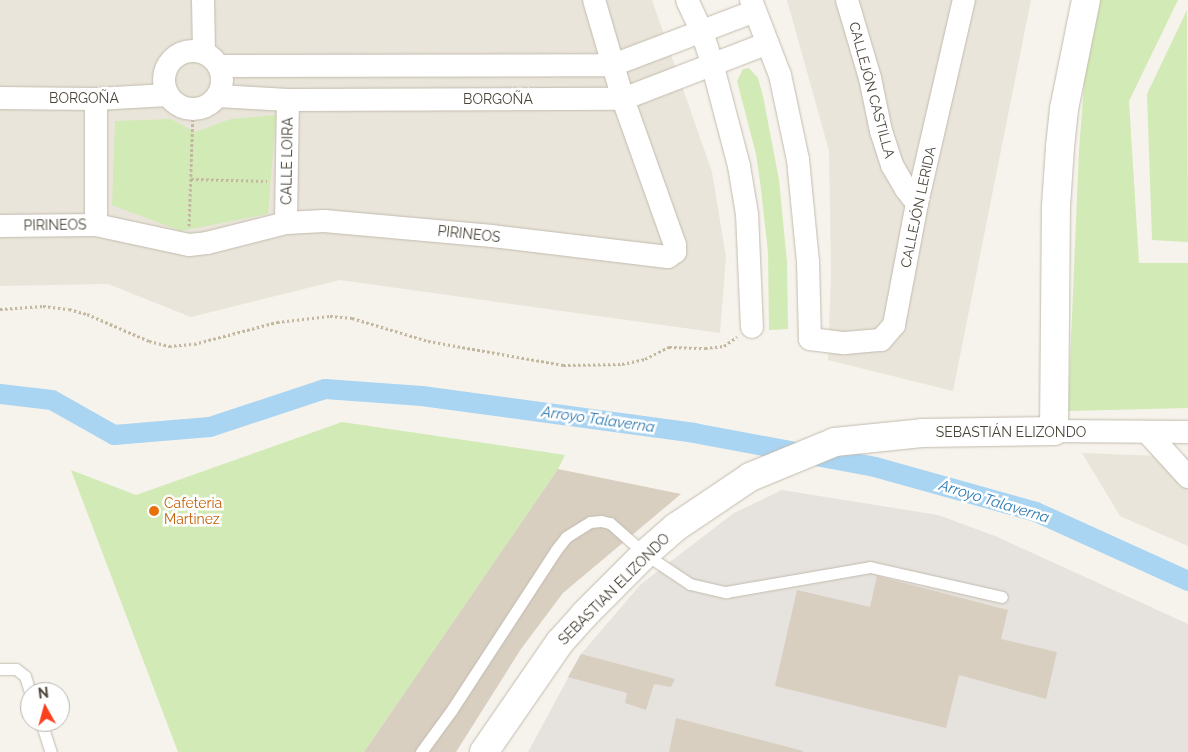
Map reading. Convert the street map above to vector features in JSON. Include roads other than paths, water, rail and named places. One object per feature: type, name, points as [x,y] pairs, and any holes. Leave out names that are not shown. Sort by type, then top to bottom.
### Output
[{"type":"street","points":[[203,0],[212,60],[223,76],[218,96],[203,108],[193,109],[183,107],[168,95],[164,78],[171,62],[186,52],[212,60],[613,65],[702,32],[753,5],[768,42]]},
{"type":"street","name":"PIRINEOS","points":[[0,226],[96,225],[188,245],[207,243],[286,223],[324,221],[391,226],[668,257],[676,252],[675,245],[623,99],[594,0]]},
{"type":"street","points":[[688,0],[702,32],[712,64],[738,166],[747,214],[752,327]]},
{"type":"street","name":"CALLEJÓN CASTILLA","points":[[847,0],[870,78],[881,131],[892,165],[917,203]]},
{"type":"street","name":"CALLEJÓN LERIDA","points":[[768,42],[780,75],[798,160],[808,262],[810,339],[868,343],[882,340],[894,325],[917,203],[964,0]]},
{"type":"street","points":[[1054,432],[1056,206],[1060,147],[1070,75],[1086,0]]},
{"type":"street","name":"BORGOÑA","points":[[218,96],[288,100],[623,99],[768,42]]},
{"type":"street","name":"BORGOÑA","points":[[0,98],[96,99],[168,95]]},
{"type":"street","points":[[96,99],[96,225]]},
{"type":"street","name":"CALLE LOIRA","points":[[286,223],[288,100]]},
{"type":"street","points":[[1147,432],[1184,471]]},
{"type":"street","name":"SEBASTIÁN ELIZONDO","points":[[834,442],[922,433],[1188,432]]},
{"type":"street","name":"SEBASTIAN ELIZONDO","points":[[484,752],[560,642],[645,554],[676,526],[750,477],[834,442]]},
{"type":"lane","points":[[421,752],[566,538],[580,527],[601,521],[610,524],[645,554],[690,584],[726,592],[870,567],[1002,597]]},
{"type":"lane","points":[[0,669],[16,669],[25,676],[27,682]]},
{"type":"lane","points":[[44,732],[51,752]]},
{"type":"waterway","name":"Arroyo Talaverna","points":[[0,394],[52,400],[114,435],[210,427],[325,389],[422,396],[694,433],[875,467],[1036,512],[1188,581]]},
{"type":"place","name":"Cafeteria Martinez","points":[[154,511]]}]
